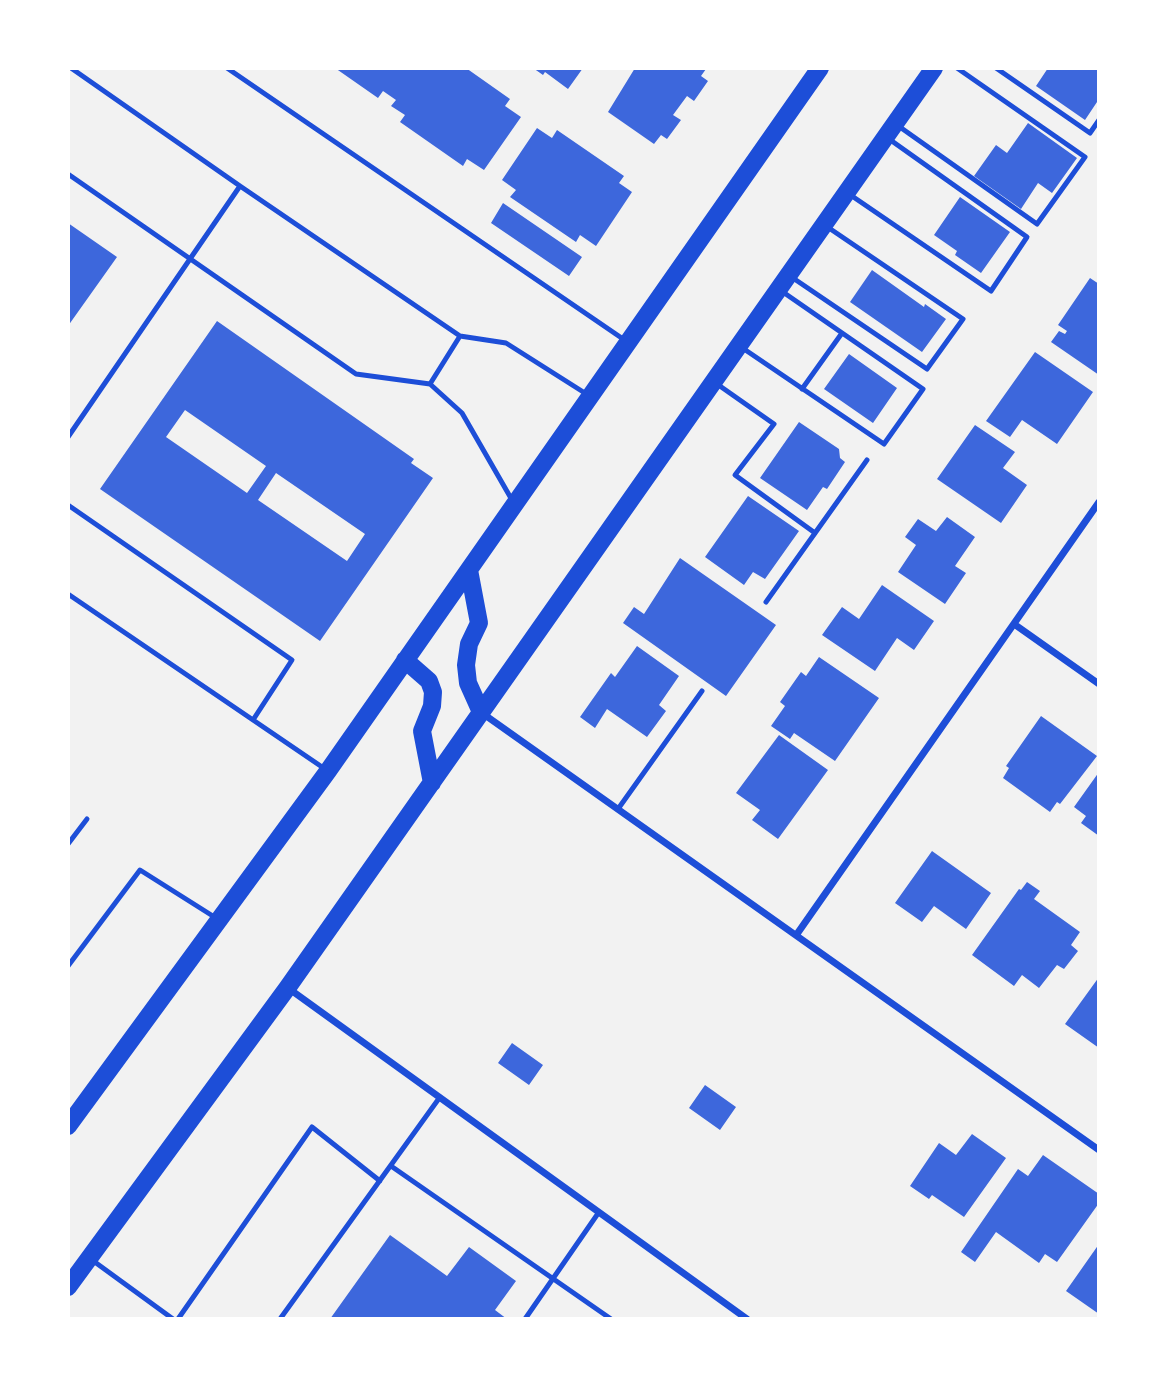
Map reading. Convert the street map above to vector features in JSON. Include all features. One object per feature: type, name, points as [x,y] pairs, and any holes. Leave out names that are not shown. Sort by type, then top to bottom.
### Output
[{"type":"main road","points":[[68,1126],[328,771],[820,68]]},
{"type":"main road","points":[[68,1287],[288,987],[933,68]]},
{"type":"main road","points":[[469,570],[479,623],[469,645],[466,664],[468,683],[481,712]]},
{"type":"main road","points":[[405,660],[429,681],[433,692],[432,706],[422,731],[432,783]]},
{"type":"street","points":[[797,934],[1099,502]]},
{"type":"street","points":[[1014,624],[1099,684]]},
{"type":"street","points":[[481,712],[1099,1150]]},
{"type":"street","points":[[288,987],[747,1319]]},
{"type":"lane","points":[[71,68],[460,336],[506,344],[591,396]]},
{"type":"lane","points":[[226,68],[628,343]]},
{"type":"lane","points":[[890,130],[1037,224],[1085,157],[957,68]]},
{"type":"lane","points":[[996,68],[1090,133],[1099,120]]},
{"type":"lane","points":[[846,192],[991,291],[1027,237],[890,130]]},
{"type":"lane","points":[[68,174],[356,374],[430,384],[462,413],[514,505]]},
{"type":"lane","points":[[68,437],[240,186]]},
{"type":"lane","points":[[783,282],[927,369],[956,329],[963,318],[823,225]]},
{"type":"lane","points":[[739,345],[884,444],[923,389],[842,333],[783,282]]},
{"type":"lane","points":[[802,389],[842,333]]},
{"type":"lane","points":[[430,384],[460,336]]},
{"type":"lane","points":[[713,381],[774,424],[735,475],[815,533]]},
{"type":"lane","points":[[766,602],[867,460]]},
{"type":"lane","points":[[68,505],[292,660],[253,720]]},
{"type":"lane","points":[[68,594],[328,771]]},
{"type":"lane","points":[[618,809],[702,691]]},
{"type":"lane","points":[[68,844],[87,819]]},
{"type":"lane","points":[[68,966],[140,870],[220,921]]},
{"type":"lane","points":[[280,1319],[440,1097]]},
{"type":"lane","points":[[89,1258],[175,1319],[312,1127],[380,1181]]},
{"type":"lane","points":[[391,1166],[611,1319]]},
{"type":"lane","points":[[525,1319],[599,1212]]},
{"type":"building","points":[[335,68],[466,68],[510,99],[505,106],[521,117],[484,170],[467,159],[463,166],[400,122],[405,115],[391,106],[396,100],[383,91],[378,98]]},
{"type":"building","points":[[533,68],[583,68],[568,89],[545,72],[543,75]]},
{"type":"building","points":[[635,68],[706,69],[701,76],[708,81],[694,101],[687,96],[673,115],[681,120],[667,139],[661,135],[654,144],[608,112]]},
{"type":"building","points":[[1048,68],[1099,68],[1099,99],[1085,120],[1036,86]]},
{"type":"building","points":[[1028,123],[1077,158],[1052,193],[1038,183],[1021,209],[974,176],[996,145],[1007,153]]},
{"type":"building","points":[[537,128],[552,138],[557,130],[624,176],[619,183],[632,192],[596,246],[580,235],[576,242],[510,197],[516,190],[502,180]]},
{"type":"building","points":[[960,197],[1010,232],[981,273],[955,255],[957,251],[934,235]]},
{"type":"building","points":[[503,203],[582,257],[569,276],[491,223]]},
{"type":"building","points":[[68,223],[117,257],[68,326]]},
{"type":"building","points":[[872,270],[924,307],[925,304],[946,319],[922,352],[850,302]]},
{"type":"building","points":[[1090,278],[1099,284],[1099,375],[1051,342],[1059,331],[1065,334],[1067,331],[1058,325]]},
{"type":"building","points":[[217,321],[414,459],[411,463],[433,478],[320,641],[100,489]],"holes":[[[185,410],[266,466],[247,493],[166,437]],[[276,473],[365,534],[347,561],[258,500]]]},
{"type":"building","points":[[1035,352],[1093,392],[1057,444],[1022,420],[1010,437],[986,421]]},
{"type":"building","points":[[849,354],[897,388],[873,423],[824,389]]},
{"type":"building","points":[[799,422],[839,449],[840,458],[845,462],[827,489],[823,487],[807,510],[760,478]]},
{"type":"building","points":[[975,425],[1015,452],[1003,468],[1027,485],[1001,523],[937,479]]},
{"type":"building","points":[[748,496],[799,531],[765,579],[753,572],[744,585],[705,557]]},
{"type":"building","points":[[947,517],[975,537],[955,566],[966,573],[945,604],[898,572],[916,545],[905,537],[918,519],[936,531]]},
{"type":"building","points":[[680,558],[776,625],[726,696],[623,623],[634,607],[644,614]]},
{"type":"building","points":[[882,585],[934,621],[914,650],[897,638],[875,671],[822,635],[842,607],[859,619]]},
{"type":"building","points":[[637,646],[679,676],[659,705],[666,711],[647,737],[607,709],[595,728],[580,717],[611,673],[615,677]]},
{"type":"building","points":[[819,657],[879,698],[835,761],[794,733],[790,739],[771,726],[785,706],[780,702],[801,672],[806,676]]},
{"type":"building","points":[[1041,716],[1097,756],[1060,804],[1057,802],[1050,812],[1003,778],[1009,768],[1006,766]]},
{"type":"building","points":[[779,735],[828,770],[778,839],[752,820],[760,810],[736,793]]},
{"type":"building","points":[[1099,772],[1099,836],[1081,823],[1086,816],[1074,807]]},
{"type":"building","points":[[932,851],[991,893],[966,929],[934,906],[922,922],[895,903]]},
{"type":"building","points":[[1027,882],[1040,891],[1034,899],[1080,932],[1071,945],[1078,951],[1064,969],[1057,965],[1039,988],[1022,975],[1014,986],[972,955],[1019,889]]},
{"type":"building","points":[[1099,977],[1099,1048],[1065,1024]]},
{"type":"building","points":[[512,1043],[543,1065],[529,1085],[498,1063]]},
{"type":"building","points":[[705,1085],[736,1107],[720,1130],[689,1108]]},
{"type":"building","points":[[972,1134],[1006,1158],[964,1217],[932,1195],[929,1199],[910,1186],[939,1143],[956,1155]]},
{"type":"building","points":[[1043,1155],[1099,1194],[1099,1203],[1057,1262],[1045,1254],[1039,1263],[996,1232],[975,1262],[961,1252],[1018,1169],[1028,1176]]},
{"type":"building","points":[[390,1235],[447,1276],[469,1247],[516,1281],[495,1310],[507,1319],[330,1319]]},
{"type":"building","points":[[1099,1244],[1099,1314],[1066,1291]]}]
